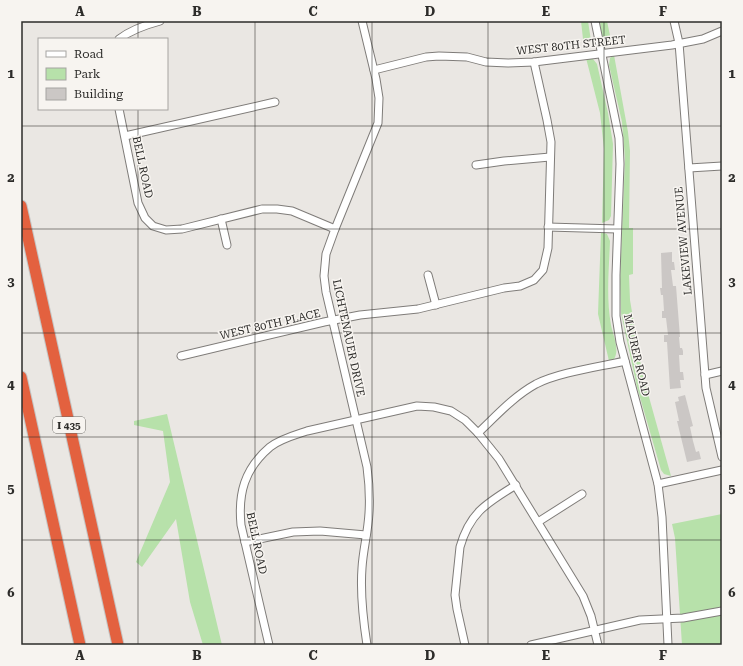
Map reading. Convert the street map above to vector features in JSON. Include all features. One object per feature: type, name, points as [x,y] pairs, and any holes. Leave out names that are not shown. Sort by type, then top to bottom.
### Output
[{"type":"highway","name":"I 435","points":[[21,206],[118,645]]},
{"type":"highway","points":[[21,377],[80,645]]},
{"type":"street","points":[[120,38],[130,31],[160,21]]},
{"type":"street","name":"LICHTENAUER DRIVE","points":[[362,21],[379,98],[378,123],[326,254],[324,276],[332,321],[368,467],[370,514],[362,567],[361,590],[363,620],[367,645]]},
{"type":"street","name":"MAURER ROAD","points":[[595,21],[619,138],[620,164],[615,304],[618,331],[658,484],[662,517],[668,645]]},
{"type":"street","name":"LAKEVIEW AVENUE","points":[[674,21],[679,43],[706,388],[722,457]]},
{"type":"street","name":"WEST 80TH STREET","points":[[374,70],[426,57],[439,56],[467,57],[486,62],[534,62],[679,43],[703,39],[722,31]]},
{"type":"street","name":"WEST 80TH PLACE","points":[[181,356],[360,315],[418,309],[504,288],[520,286],[534,280],[543,270],[548,248],[550,142],[547,120],[534,62]]},
{"type":"street","points":[[125,136],[274,102]]},
{"type":"street","name":"BELL ROAD","points":[[119,110],[138,203],[145,218],[153,226],[166,230],[182,229],[221,220]]},
{"type":"street","points":[[476,165],[550,157]]},
{"type":"street","points":[[689,168],[722,166]]},
{"type":"street","points":[[227,244],[221,220],[262,209],[292,211],[335,229]]},
{"type":"street","points":[[548,227],[617,229]]},
{"type":"street","points":[[428,275],[436,305]]},
{"type":"street","points":[[478,433],[514,400],[537,384],[559,376],[625,361]]},
{"type":"street","points":[[705,375],[722,371]]},
{"type":"street","name":"BELL ROAD","points":[[269,645],[241,525],[239,508],[241,493],[248,473],[271,446],[292,436],[307,431],[417,406],[434,406],[451,411],[459,416],[478,433],[499,459],[583,596],[595,631],[598,645]]},
{"type":"street","points":[[658,484],[722,470]]},
{"type":"street","points":[[465,645],[455,595],[459,553],[462,540],[470,522],[477,512],[492,500],[516,485]]},
{"type":"street","points":[[538,522],[582,494]]},
{"type":"street","points":[[245,542],[293,532],[320,531],[366,535]]},
{"type":"street","points":[[532,645],[640,620],[683,618],[722,611]]},
{"type":"green space","points":[[581,21],[588,21],[591,41],[588,47],[584,48]]},
{"type":"green space","points":[[600,21],[607,21],[612,45],[608,44],[604,39],[601,32]]},
{"type":"green space","points":[[614,55],[630,151],[629,228],[633,228],[633,274],[629,275],[630,300],[642,372],[671,476],[664,474],[661,470],[637,387],[621,313],[620,282],[625,158],[622,122],[609,65],[610,58]]},
{"type":"green space","points":[[586,58],[593,59],[597,64],[613,144],[611,216],[609,220],[602,223],[604,149],[600,113]]},
{"type":"green space","points":[[601,232],[607,234],[610,241],[608,283],[609,314],[616,342],[616,355],[614,359],[609,361],[598,314]]},
{"type":"green space","points":[[167,414],[222,645],[203,645],[190,602],[176,519],[142,567],[136,562],[170,482],[163,431],[134,425],[134,421]]},
{"type":"green space","points":[[722,514],[722,645],[682,645],[675,538],[672,524]]},
{"type":"building","points":[[672,252],[672,262],[674,262],[675,270],[671,270],[673,286],[676,286],[680,348],[682,348],[683,351],[683,355],[679,355],[680,372],[683,372],[684,380],[680,380],[681,388],[670,389],[667,342],[664,342],[664,335],[668,335],[666,318],[662,318],[662,311],[664,311],[663,295],[661,295],[660,288],[662,288],[661,253]]},
{"type":"building","points":[[685,395],[693,426],[690,427],[693,441],[696,452],[699,451],[701,459],[687,462],[677,421],[679,421],[675,402],[679,401],[678,397]]}]
